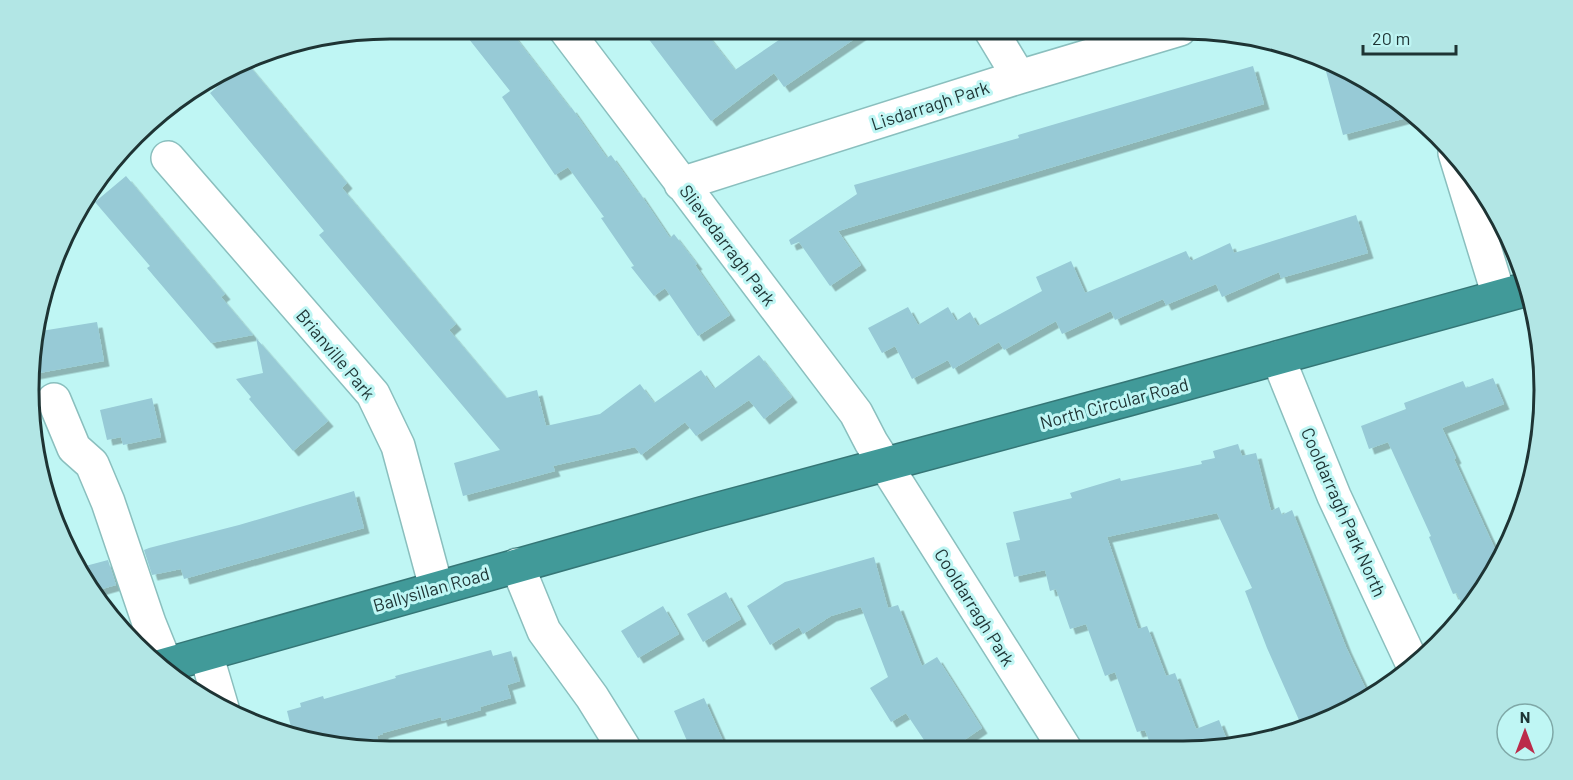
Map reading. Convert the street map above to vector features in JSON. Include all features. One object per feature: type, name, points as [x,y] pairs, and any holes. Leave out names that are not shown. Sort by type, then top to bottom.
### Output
[{"type":"highway","name":"North Circular Road","points":[[700,514],[1513,293]]},
{"type":"highway","name":"Ballysillan Road","points":[[170,663],[700,514]]},
{"type":"street","name":"Slievedarragh Park","points":[[572,39],[856,413],[885,465]]},
{"type":"street","points":[[996,39],[1019,77]]},
{"type":"street","name":"Lisdarragh Park","points":[[681,184],[1146,39]]},
{"type":"street","name":"Brianville Park","points":[[168,158],[373,394],[398,446],[436,587]]},
{"type":"street","points":[[1469,187],[1513,293]]},
{"type":"street","name":"Cooldarragh Park North","points":[[1278,358],[1334,496],[1410,658]]},
{"type":"street","points":[[54,399],[74,448],[92,464],[108,502],[160,655]]},
{"type":"street","name":"Cooldarragh Park","points":[[885,465],[1060,741]]},
{"type":"street","points":[[517,565],[544,631],[592,697],[619,741]]},
{"type":"street","points":[[206,654],[219,696]]},
{"type":"building","points":[[469,39],[517,39],[571,107],[607,158],[611,155],[670,238],[674,234],[697,264],[695,265],[730,315],[698,336],[665,288],[654,296],[631,267],[634,266],[601,218],[604,217],[568,167],[555,175],[502,97],[510,91]]},
{"type":"building","points":[[649,39],[711,39],[735,70],[780,39],[854,39],[784,87],[774,73],[711,121]]},
{"type":"building","points":[[1253,66],[1264,104],[838,231],[861,265],[830,286],[799,242],[791,245],[789,240],[857,194],[854,185],[1019,138],[1018,135]]},
{"type":"building","points":[[251,68],[347,183],[342,188],[456,324],[449,330],[506,398],[537,390],[546,426],[600,414],[640,384],[654,403],[701,370],[714,389],[759,355],[792,397],[764,419],[749,400],[696,436],[685,422],[641,455],[635,447],[553,466],[555,471],[463,496],[454,463],[500,450],[319,235],[324,231],[210,93],[225,80]]},
{"type":"building","points":[[1326,70],[1359,86],[1405,118],[1343,135]]},
{"type":"building","points":[[126,176],[225,294],[221,297],[253,335],[211,343],[147,268],[150,266],[95,202]]},
{"type":"building","points":[[1356,215],[1368,253],[1281,278],[1279,272],[1222,297],[1216,284],[1166,305],[1163,299],[1115,320],[1111,311],[1062,334],[1056,321],[1004,350],[999,342],[953,369],[948,360],[912,379],[895,346],[882,353],[868,328],[908,307],[918,325],[948,307],[956,321],[970,312],[978,326],[1042,291],[1036,277],[1071,261],[1085,293],[1186,251],[1191,261],[1230,243],[1234,253]]},
{"type":"building","points":[[97,322],[104,361],[40,373],[44,330]]},
{"type":"building","points":[[256,338],[328,421],[293,451],[249,399],[251,397],[236,379],[263,373]]},
{"type":"building","points":[[1493,378],[1504,404],[1442,428],[1495,550],[1461,604],[1457,593],[1453,594],[1429,537],[1431,536],[1388,442],[1369,449],[1361,426],[1406,409],[1404,403],[1463,381],[1466,388]]},
{"type":"building","points":[[152,398],[161,437],[123,445],[121,437],[107,440],[100,410]]},
{"type":"building","points":[[1238,444],[1242,456],[1256,453],[1271,511],[1279,507],[1282,515],[1292,510],[1346,647],[1366,689],[1338,705],[1299,721],[1245,591],[1252,588],[1217,513],[1107,537],[1138,629],[1147,626],[1166,676],[1175,673],[1196,729],[1219,720],[1226,738],[1149,741],[1145,730],[1137,732],[1115,672],[1105,676],[1086,624],[1070,629],[1056,589],[1050,591],[1045,570],[1014,577],[1006,543],[1020,540],[1013,512],[1072,498],[1070,493],[1120,478],[1121,481],[1202,464],[1201,461],[1215,458],[1213,451]]},
{"type":"building","points":[[354,491],[364,528],[184,579],[181,569],[152,575],[144,550]]},
{"type":"building","points":[[874,557],[888,608],[898,605],[922,666],[937,657],[982,728],[963,741],[925,741],[906,713],[891,722],[870,688],[888,677],[861,607],[831,616],[803,634],[799,627],[770,645],[747,606],[785,582]]},
{"type":"building","points":[[108,560],[116,585],[101,589],[86,566]]},
{"type":"building","points":[[726,592],[741,619],[703,642],[687,614]]},
{"type":"building","points":[[663,606],[679,634],[638,658],[621,631]]},
{"type":"building","points":[[491,650],[493,656],[511,651],[520,681],[507,685],[511,698],[480,707],[481,710],[442,721],[441,717],[383,733],[377,736],[378,740],[344,738],[291,726],[287,711],[301,707],[300,703],[323,696],[324,699],[396,678],[395,676]]},
{"type":"building","points":[[704,698],[723,741],[687,741],[674,711]]}]
